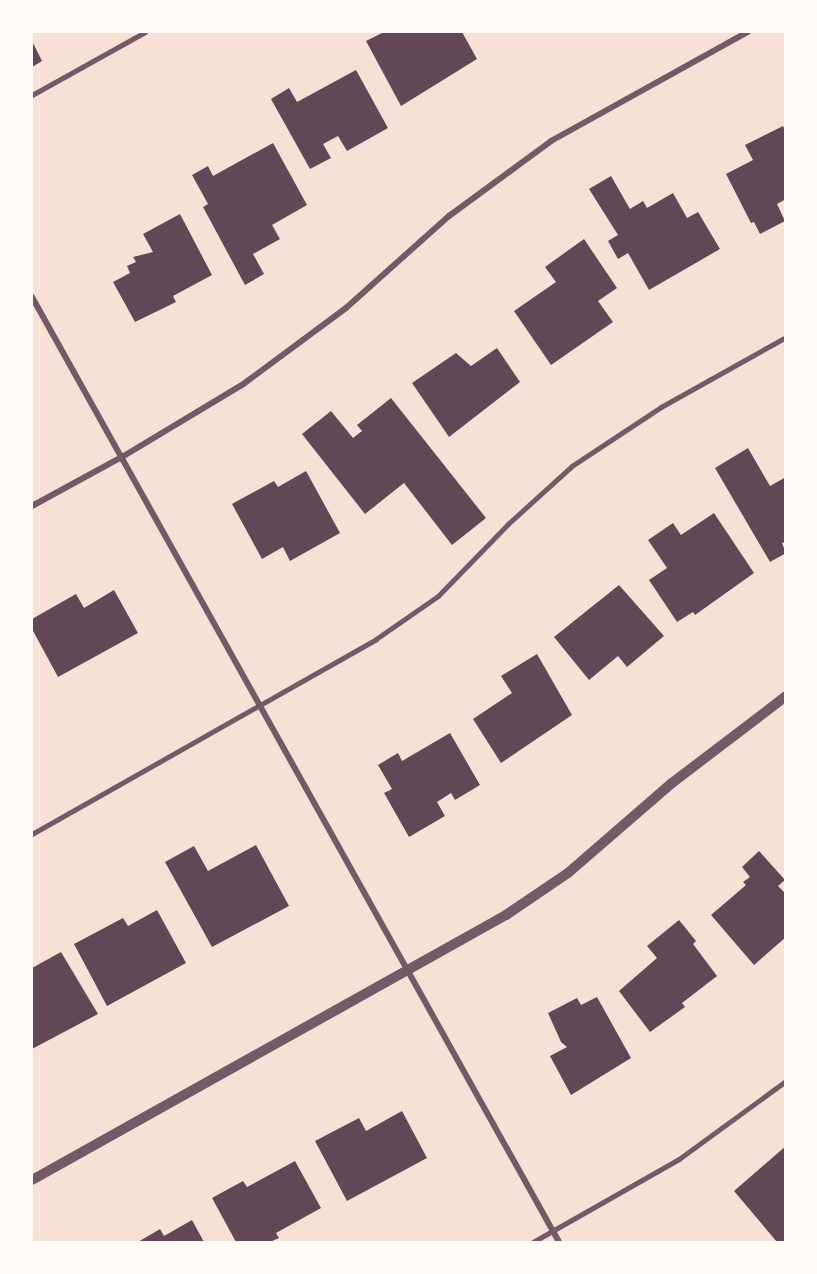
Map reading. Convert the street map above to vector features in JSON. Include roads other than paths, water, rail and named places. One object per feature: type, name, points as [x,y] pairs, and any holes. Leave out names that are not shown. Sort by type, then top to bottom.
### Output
[{"type":"street","points":[[32,506],[122,457],[242,386],[346,308],[448,216],[551,141],[748,32]]},
{"type":"street","points":[[32,297],[559,1242]]},
{"type":"street","points":[[32,1180],[506,915],[568,873],[672,783],[786,696]]},
{"type":"lane","points":[[32,95],[145,32]]},
{"type":"lane","points":[[32,834],[376,639],[438,596],[508,524],[572,466],[661,407],[786,337]]},
{"type":"lane","points":[[533,1242],[679,1159],[786,1081]]}]
